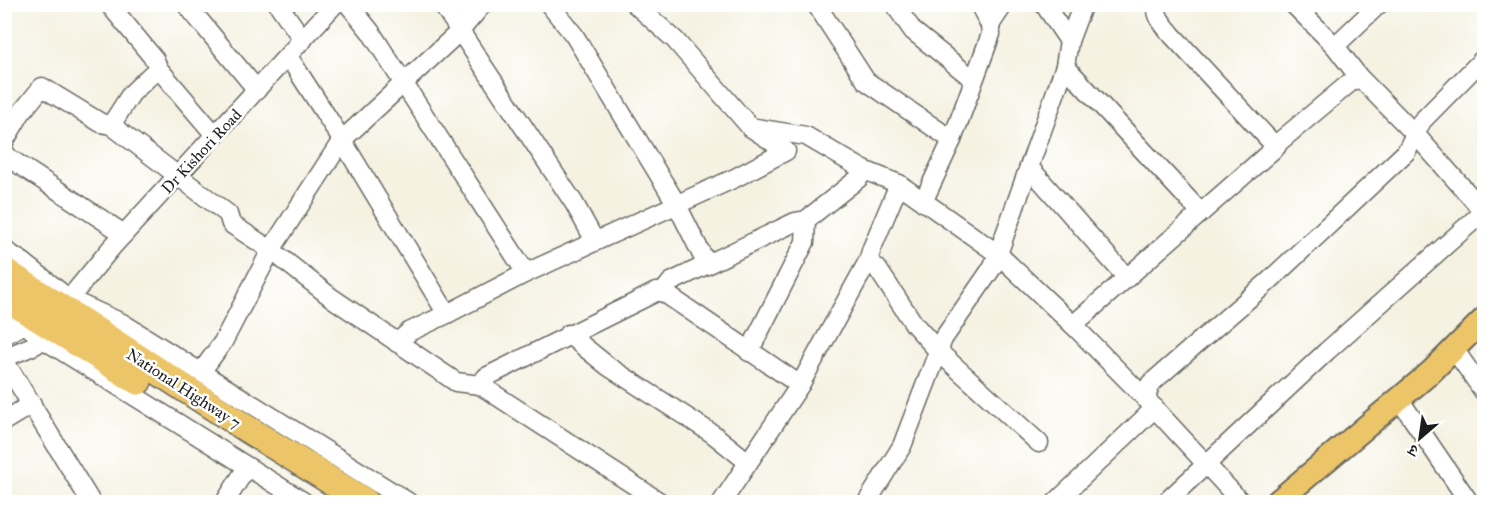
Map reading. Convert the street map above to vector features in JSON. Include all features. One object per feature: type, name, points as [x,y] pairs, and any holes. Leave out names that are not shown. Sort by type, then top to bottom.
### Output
[{"type":"highway","name":"National Highway 7","points":[[4,271],[51,318],[365,502]]},
{"type":"highway","points":[[4,296],[51,318],[332,502]]},
{"type":"main road","points":[[1277,502],[1431,372],[1485,319]]},
{"type":"street","points":[[109,4],[158,68],[215,135]]},
{"type":"street","points":[[186,4],[257,90]]},
{"type":"street","points":[[279,4],[303,40]]},
{"type":"street","name":"Dr Kishori Road","points":[[51,318],[124,234],[335,4]]},
{"type":"street","points":[[348,4],[370,31],[526,273]]},
{"type":"street","points":[[442,4],[574,203],[596,241]]},
{"type":"street","points":[[201,372],[223,342],[271,250],[342,140],[460,31],[483,4]]},
{"type":"street","points":[[549,4],[574,34],[676,203],[707,265]]},
{"type":"street","points":[[397,343],[409,332],[526,273],[735,178],[786,151],[750,127],[675,40],[634,4]]},
{"type":"street","points":[[816,4],[866,81],[952,140]]},
{"type":"street","points":[[894,4],[913,31],[973,79]]},
{"type":"street","points":[[923,202],[952,140],[991,34],[990,25],[979,4]]},
{"type":"street","points":[[990,25],[1004,4]]},
{"type":"street","points":[[1044,4],[1069,41]]},
{"type":"street","points":[[867,502],[902,446],[943,339],[992,268],[1065,66],[1069,41],[1083,4]]},
{"type":"street","points":[[1157,4],[1159,19],[1172,35],[1276,147]]},
{"type":"street","points":[[1166,502],[1327,351],[1484,211],[1416,135],[1358,76],[1335,46],[1293,4]]},
{"type":"street","points":[[1335,46],[1379,4]]},
{"type":"street","points":[[288,56],[342,140],[447,314]]},
{"type":"street","points":[[1056,502],[1151,404],[1150,384],[1268,282],[1406,152],[1422,122],[1485,58]]},
{"type":"street","points":[[1065,66],[1201,213]]},
{"type":"street","points":[[111,125],[130,94],[158,68]]},
{"type":"street","points":[[1073,326],[1279,142],[1358,76]]},
{"type":"street","points":[[4,142],[21,113],[42,87],[101,123],[111,125],[228,214],[231,224],[271,250],[332,298],[397,343],[456,382],[480,385],[660,502]]},
{"type":"street","points":[[750,127],[807,136],[864,170],[899,184],[998,254],[1151,404],[1241,502]]},
{"type":"street","points":[[4,152],[9,158],[124,234]]},
{"type":"street","points":[[1029,167],[1127,278]]},
{"type":"street","points":[[663,292],[671,282],[795,222],[806,220],[859,178],[864,170]]},
{"type":"street","points":[[722,502],[800,385],[868,261],[899,184]]},
{"type":"street","points":[[749,352],[805,242],[806,220]]},
{"type":"street","points":[[4,250],[23,262],[51,318],[247,467],[304,502]]},
{"type":"street","points":[[868,261],[878,268],[914,324],[939,352],[1039,443]]},
{"type":"street","points":[[480,385],[486,377],[568,334],[656,292],[663,292],[800,385]]},
{"type":"street","points":[[4,308],[51,318],[122,323],[408,502]]},
{"type":"street","points":[[4,335],[51,318]]},
{"type":"street","points":[[51,318],[4,359],[91,502]]},
{"type":"street","points":[[568,334],[609,367],[713,434],[748,462]]},
{"type":"street","points":[[1454,349],[1485,392]]},
{"type":"street","points":[[1399,399],[1469,502]]},
{"type":"street","points":[[4,422],[32,404]]},
{"type":"street","points":[[225,502],[247,467]]}]
